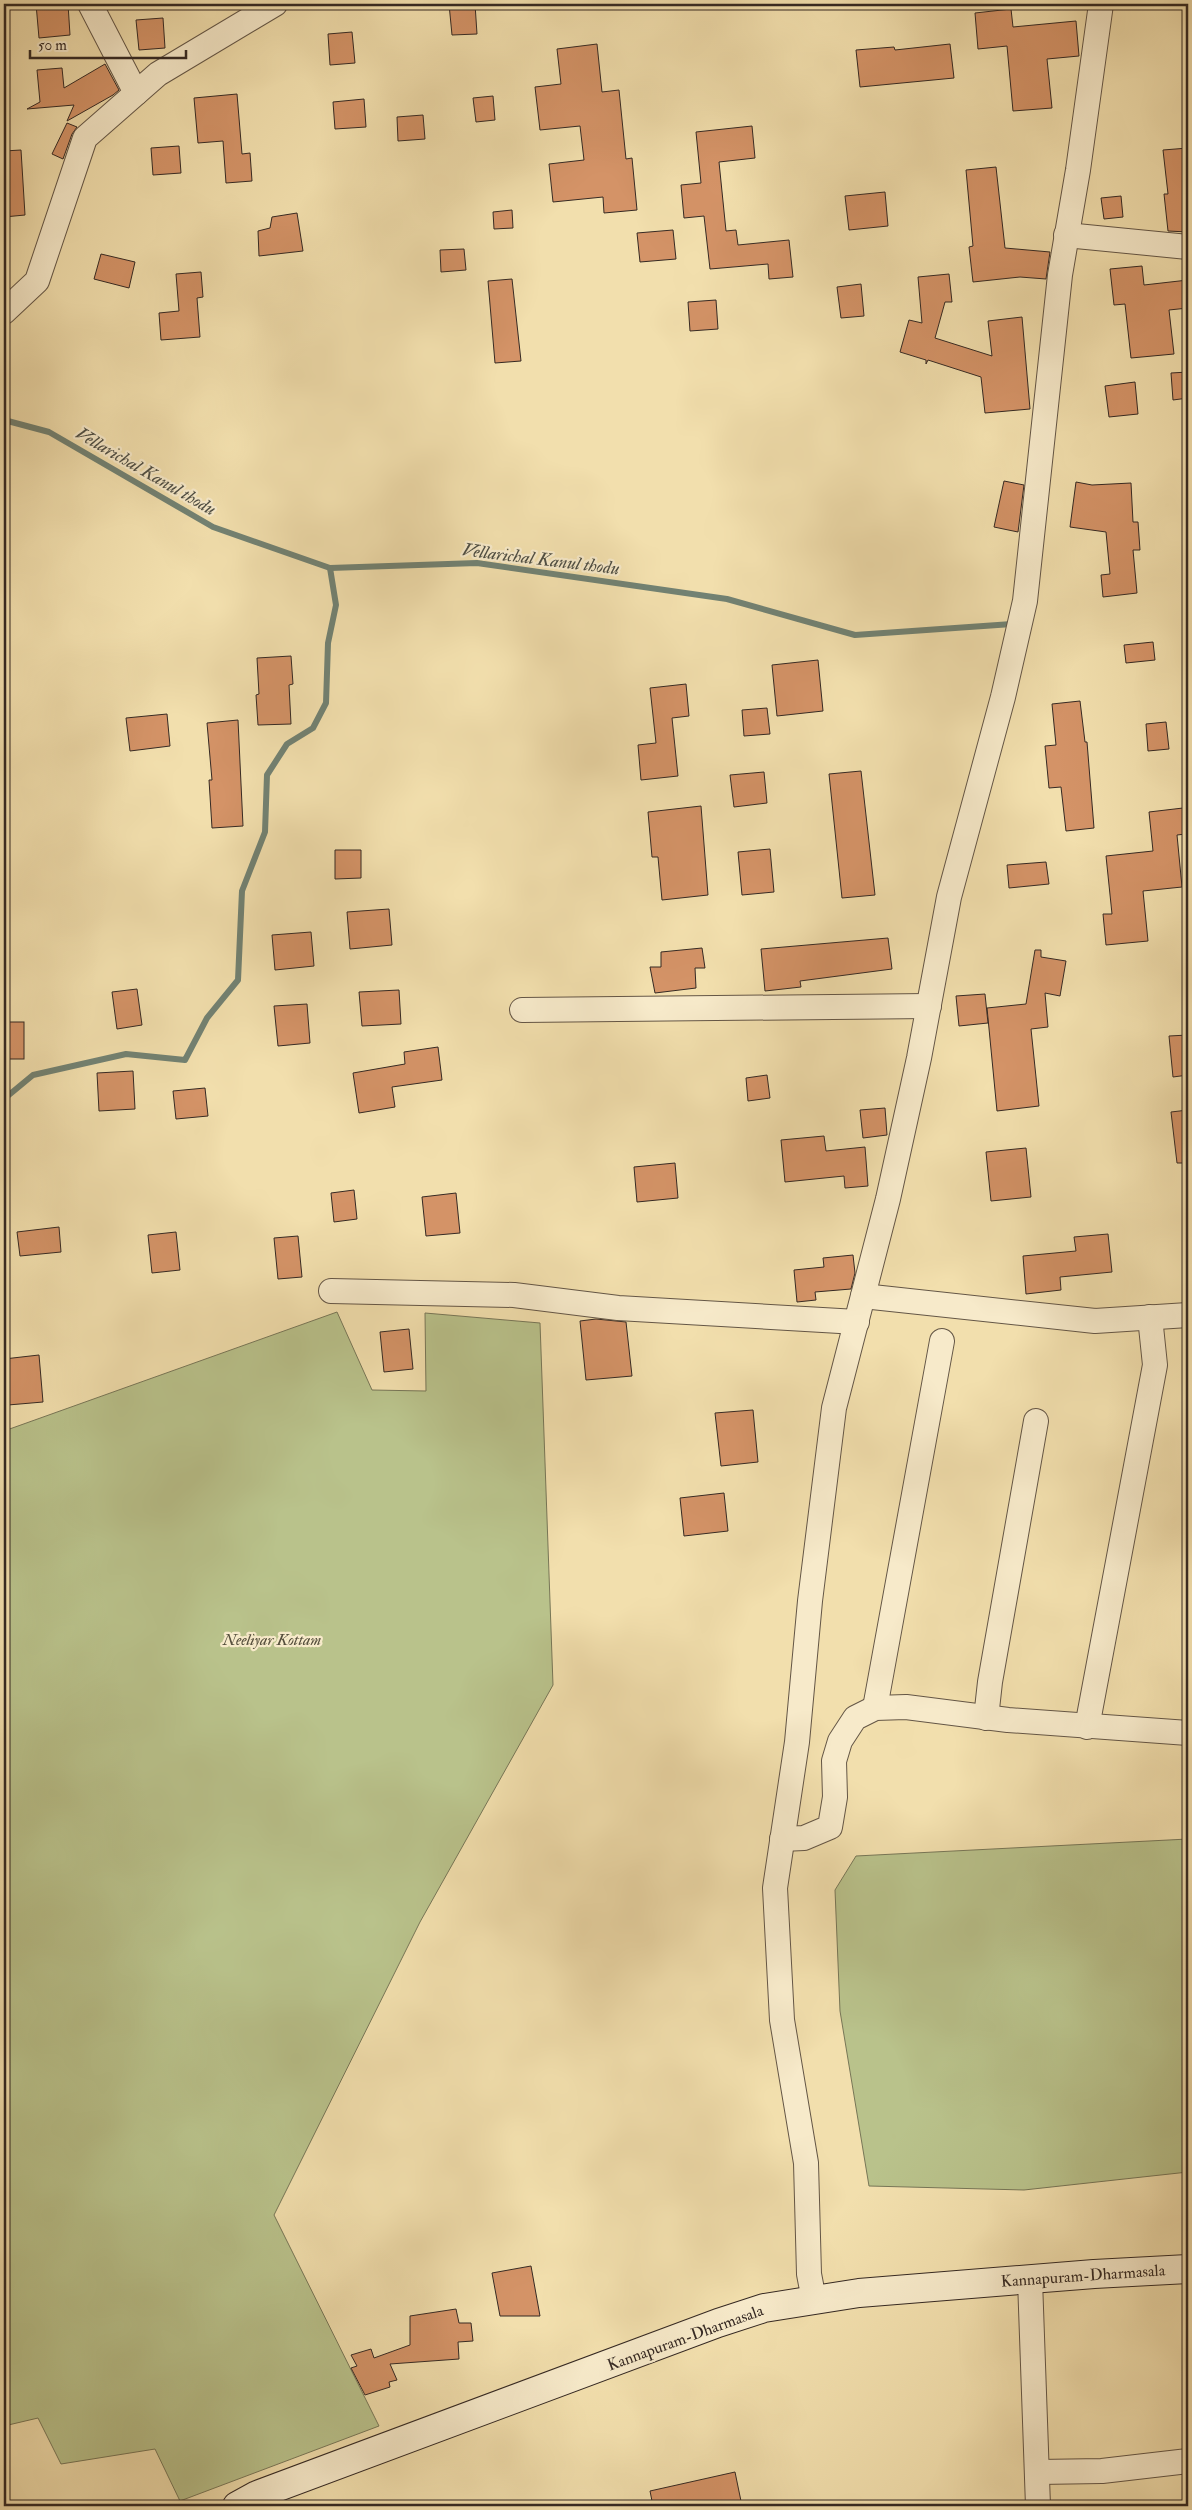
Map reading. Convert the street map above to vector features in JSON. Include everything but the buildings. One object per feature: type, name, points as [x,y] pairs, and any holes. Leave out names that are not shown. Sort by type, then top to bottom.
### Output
[{"type":"main road","name":"Kannapuram-Dharmasala","points":[[236,2506],[257,2495],[718,2322],[764,2308],[814,2300],[950,2284],[1188,2269]]},
{"type":"street","points":[[90,4],[136,93]]},
{"type":"street","points":[[4,312],[37,281],[85,138],[158,74],[275,4]]},
{"type":"street","points":[[814,2300],[809,2274],[806,2163],[782,2020],[775,1888],[797,1742],[810,1601],[834,1408],[888,1200],[929,1006],[949,897],[1002,697],[1025,601],[1049,370],[1066,235],[1101,4]]},
{"type":"street","points":[[1066,235],[1188,247]]},
{"type":"street","points":[[522,1010],[929,1006]]},
{"type":"street","points":[[330,1291],[514,1295],[618,1308],[857,1322]]},
{"type":"street","points":[[863,1296],[1095,1321],[1188,1315]]},
{"type":"street","points":[[1088,1727],[1155,1365],[1150,1318]]},
{"type":"street","points":[[875,1708],[942,1341]]},
{"type":"street","points":[[986,1718],[990,1682],[1036,1421]]},
{"type":"street","points":[[782,1839],[804,1838],[830,1827],[835,1797],[834,1760],[840,1741],[855,1718],[875,1708],[906,1707],[986,1718],[1188,1733]]},
{"type":"street","points":[[1030,2280],[1038,2506]]},
{"type":"street","points":[[1038,2472],[1102,2471],[1188,2461]]},
{"type":"green space","name":"Neeliyar Kottam","points":[[337,1312],[372,1390],[426,1391],[425,1313],[540,1323],[553,1685],[420,1922],[274,2215],[379,2426],[180,2501],[155,2449],[61,2464],[38,2418],[4,2426],[4,1431]]},
{"type":"green space","points":[[1188,1839],[1188,2172],[1024,2190],[869,2186],[840,2011],[835,1890],[856,1856]]},
{"type":"waterway","name":"Vellarichal Kanul thodu","points":[[4,420],[49,432],[213,527],[330,568],[477,563],[727,599],[855,635],[1012,624]]},
{"type":"waterway","points":[[4,1099],[33,1075],[126,1054],[185,1060],[207,1018],[238,980],[242,891],[265,832],[267,775],[287,744],[313,728],[326,703],[328,643],[336,605],[330,568]]}]
